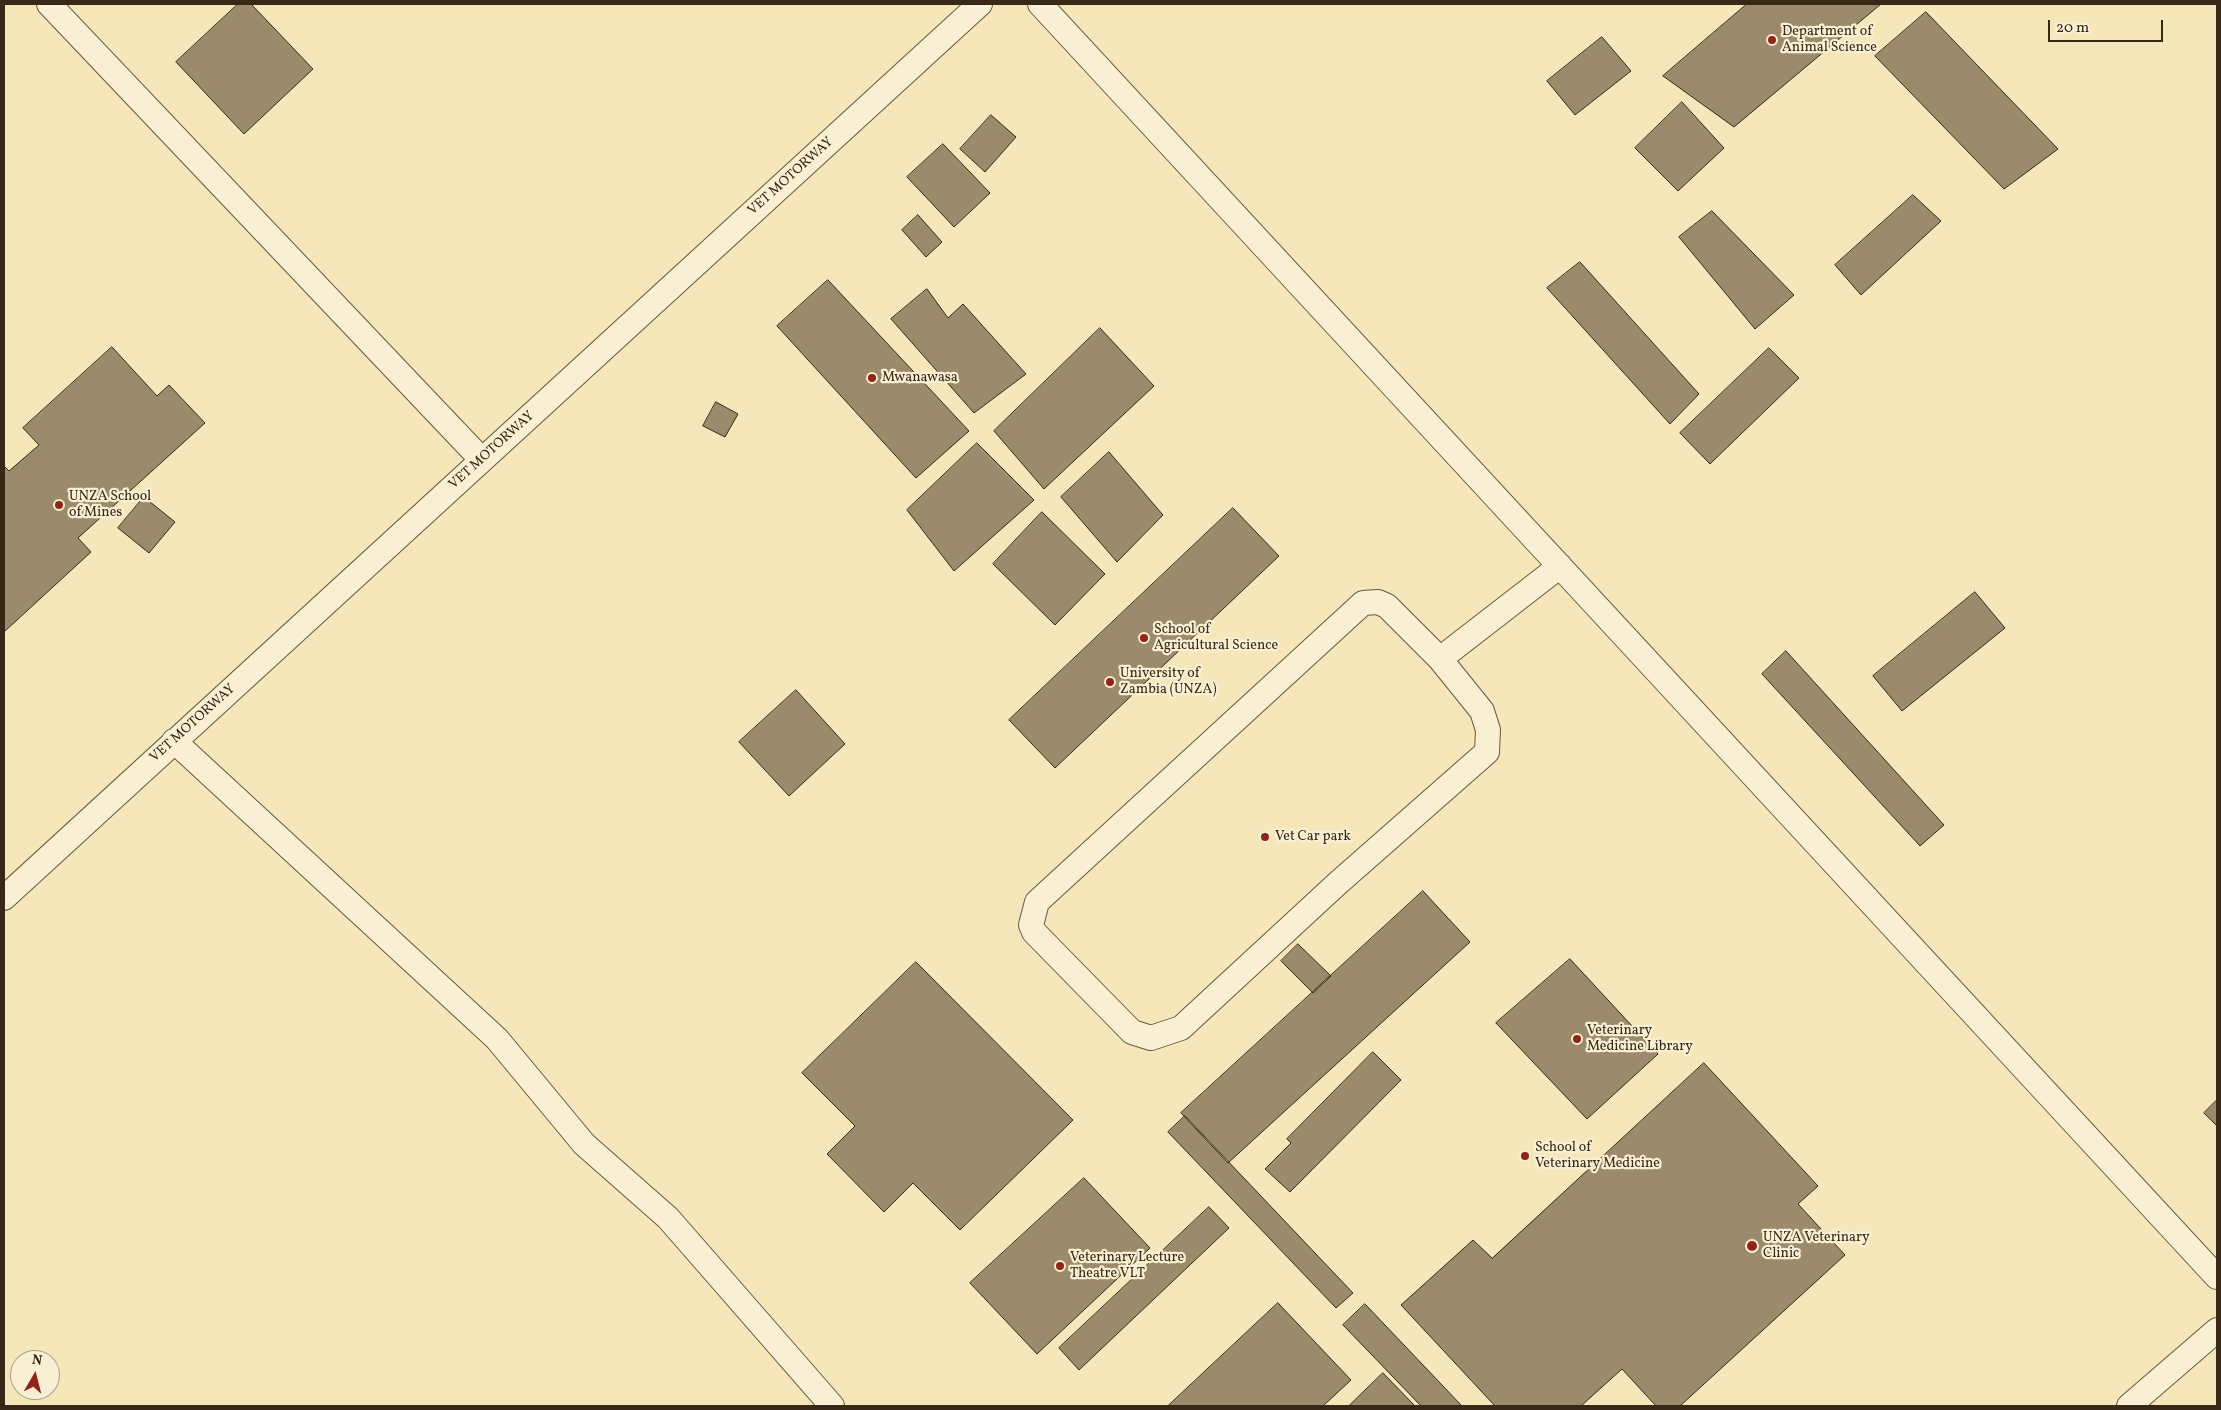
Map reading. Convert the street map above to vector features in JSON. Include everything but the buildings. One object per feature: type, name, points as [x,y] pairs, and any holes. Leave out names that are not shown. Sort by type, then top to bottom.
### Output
[{"type":"lane","points":[[49,4],[482,460]]},
{"type":"lane","name":"VET MOTORWAY","points":[[4,898],[980,4]]},
{"type":"lane","points":[[1040,4],[2217,1277]]},
{"type":"lane","points":[[1440,659],[1560,566]]},
{"type":"lane","points":[[1378,602],[1387,606],[1440,659],[1482,711],[1488,730],[1487,752],[1338,883],[1182,1028],[1151,1038],[1132,1032],[1034,932],[1031,925],[1037,902],[1363,604],[1378,602]]},
{"type":"lane","points":[[174,741],[497,1039],[584,1144],[668,1218],[832,1406]]},
{"type":"lane","points":[[2129,1406],[2217,1330]]},
{"type":"place","name":"Department of Animal Science","points":[[1772,40]]},
{"type":"place","name":"Mwanawasa","points":[[872,378]]},
{"type":"place","name":"UNZA School of Mines","points":[[59,505]]},
{"type":"place","name":"School of Agricultural Science","points":[[1144,638]]},
{"type":"place","name":"University of Zambia (UNZA)","points":[[1110,682]]},
{"type":"place","name":"Vet Car park","points":[[1265,837]]},
{"type":"place","name":"Veterinary Medicine Library","points":[[1577,1039]]},
{"type":"place","name":"School of Veterinary Medicine","points":[[1525,1156]]},
{"type":"place","name":"UNZA Veterinary Clinic","points":[[1752,1246]]},
{"type":"place","name":"Veterinary Lecture Theatre VLT","points":[[1060,1266]]}]
